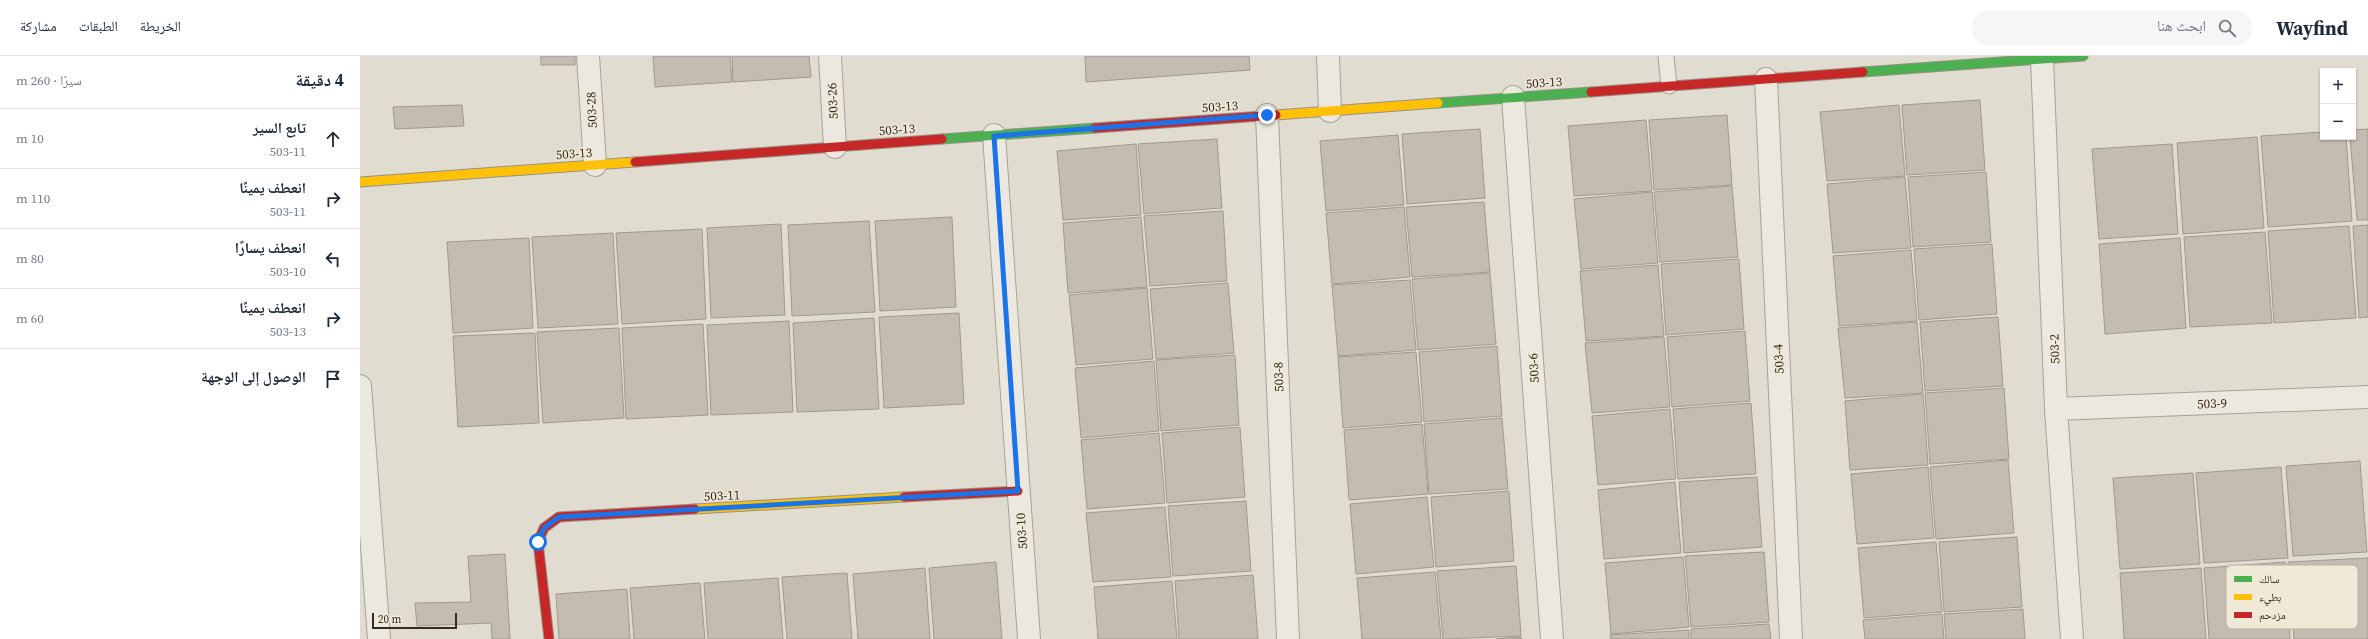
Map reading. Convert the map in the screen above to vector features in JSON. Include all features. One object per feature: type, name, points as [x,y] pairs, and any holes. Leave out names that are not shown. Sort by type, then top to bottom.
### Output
[{"type":"street","name":"503-28","points":[[588,56],[595,164]]},
{"type":"street","name":"503-26","points":[[830,56],[835,147]]},
{"type":"street","points":[[1328,56],[1330,111]]},
{"type":"street","name":"503-13","points":[[360,182],[2083,56]]},
{"type":"street","name":"503-2","points":[[2042,59],[2056,409],[2072,639]]},
{"type":"street","name":"503-4","points":[[1766,79],[1791,639]]},
{"type":"street","name":"503-6","points":[[1513,97],[1552,639]]},
{"type":"street","name":"503-8","points":[[1267,115],[1288,639]]},
{"type":"street","name":"503-10","points":[[994,136],[1029,639]]},
{"type":"street","points":[[360,386],[379,639]]},
{"type":"street","name":"503-9","points":[[2056,409],[2368,397]]},
{"type":"street","name":"503-11","points":[[550,639],[538,542],[544,528],[559,517],[1018,491]]},
{"type":"lane","points":[[1666,56],[1669,86]]},
{"type":"building","points":[[541,56],[575,56],[575,65],[541,65]]},
{"type":"building","points":[[653,56],[730,56],[732,82],[655,87]]},
{"type":"building","points":[[732,56],[809,56],[811,77],[733,82]]},
{"type":"building","points":[[1085,56],[1249,56],[1250,70],[1086,82]]},
{"type":"building","points":[[1980,100],[1985,170],[1907,175],[1902,105]]},
{"type":"building","points":[[462,105],[464,126],[395,129],[393,107]]},
{"type":"building","points":[[1899,105],[1905,176],[1827,181],[1820,112]]},
{"type":"building","points":[[1727,115],[1732,185],[1654,190],[1649,120]]},
{"type":"building","points":[[1646,120],[1652,191],[1574,196],[1568,126]]},
{"type":"building","points":[[1480,129],[1485,198],[1407,204],[1402,134]]},
{"type":"building","points":[[2368,129],[2368,220],[2357,220],[2350,140],[2356,140],[2356,130]]},
{"type":"building","points":[[2320,132],[2320,140],[2346,140],[2352,221],[2268,227],[2261,136]]},
{"type":"building","points":[[1398,135],[1404,205],[1326,211],[1320,141]]},
{"type":"building","points":[[2257,137],[2264,228],[2183,234],[2177,143]]},
{"type":"building","points":[[1217,139],[1222,208],[1144,214],[1138,144]]},
{"type":"building","points":[[1136,144],[1141,215],[1063,220],[1057,151]]},
{"type":"building","points":[[2172,144],[2178,234],[2099,239],[2092,149]]},
{"type":"building","points":[[1986,172],[1991,242],[1913,247],[1908,177]]},
{"type":"building","points":[[1905,177],[1911,248],[1833,253],[1827,184]]},
{"type":"building","points":[[1732,186],[1738,257],[1660,262],[1654,192]]},
{"type":"building","points":[[1652,192],[1658,263],[1581,269],[1574,199]]},
{"type":"building","points":[[1484,202],[1490,272],[1412,277],[1406,207]]},
{"type":"building","points":[[1404,207],[1410,277],[1332,284],[1326,213]]},
{"type":"building","points":[[1223,211],[1227,281],[1150,286],[1144,216]]},
{"type":"building","points":[[952,217],[956,307],[880,311],[875,221]]},
{"type":"building","points":[[1141,217],[1147,287],[1068,293],[1063,223]]},
{"type":"building","points":[[869,221],[875,312],[792,316],[788,225]]},
{"type":"building","points":[[781,224],[785,315],[711,318],[707,228]]},
{"type":"building","points":[[2368,225],[2368,317],[2359,318],[2353,226]]},
{"type":"building","points":[[2349,226],[2356,318],[2274,323],[2268,231]]},
{"type":"building","points":[[702,229],[706,319],[622,324],[616,233]]},
{"type":"building","points":[[2265,232],[2272,323],[2190,327],[2184,237]]},
{"type":"building","points":[[613,233],[618,324],[538,328],[532,237]]},
{"type":"building","points":[[529,238],[533,328],[453,333],[447,242]]},
{"type":"building","points":[[2180,238],[2186,328],[2105,334],[2099,244]]},
{"type":"building","points":[[1992,244],[1997,314],[1919,320],[1914,249]]},
{"type":"building","points":[[1911,250],[1917,321],[1839,326],[1833,256]]},
{"type":"building","points":[[1739,259],[1744,329],[1666,335],[1661,264]]},
{"type":"building","points":[[1658,265],[1664,336],[1586,341],[1580,271]]},
{"type":"building","points":[[1490,273],[1496,344],[1418,350],[1412,279]]},
{"type":"building","points":[[1410,280],[1416,350],[1338,356],[1332,285]]},
{"type":"building","points":[[1228,283],[1234,353],[1156,359],[1150,289]]},
{"type":"building","points":[[1147,288],[1153,359],[1076,365],[1069,295]]},
{"type":"building","points":[[959,313],[964,404],[884,408],[879,317]]},
{"type":"building","points":[[1998,317],[2003,386],[1925,391],[1920,322]]},
{"type":"building","points":[[874,318],[879,409],[797,412],[793,323]]},
{"type":"building","points":[[789,321],[793,412],[711,415],[707,325]]},
{"type":"building","points":[[1917,322],[1923,393],[1845,398],[1838,328]]},
{"type":"building","points":[[703,324],[708,415],[626,419],[622,328]]},
{"type":"building","points":[[619,328],[624,418],[543,423],[537,332]]},
{"type":"building","points":[[1745,331],[1750,401],[1672,407],[1667,337]]},
{"type":"building","points":[[535,333],[539,423],[458,427],[453,336]]},
{"type":"building","points":[[1664,337],[1670,407],[1592,413],[1585,343]]},
{"type":"building","points":[[1497,346],[1502,416],[1424,422],[1419,352]]},
{"type":"building","points":[[1416,352],[1422,422],[1343,428],[1338,357]]},
{"type":"building","points":[[1235,355],[1239,425],[1161,431],[1156,360]]},
{"type":"building","points":[[1154,361],[1159,431],[1081,438],[1075,368]]},
{"type":"building","points":[[2004,388],[2009,459],[1930,464],[1925,393]]},
{"type":"building","points":[[1923,394],[1928,465],[1850,470],[1845,401]]},
{"type":"building","points":[[1751,403],[1756,474],[1678,479],[1673,409]]},
{"type":"building","points":[[1670,409],[1676,479],[1598,485],[1592,416]]},
{"type":"building","points":[[1502,418],[1508,489],[1429,494],[1424,424]]},
{"type":"building","points":[[1422,424],[1428,494],[1349,500],[1344,430]]},
{"type":"building","points":[[1240,427],[1245,497],[1167,503],[1162,433]]},
{"type":"building","points":[[1159,433],[1165,503],[1087,509],[1081,440]]},
{"type":"building","points":[[2008,460],[2014,533],[1936,539],[1930,467]]},
{"type":"building","points":[[2360,461],[2367,552],[2293,556],[2286,466]]},
{"type":"building","points":[[1928,467],[1934,538],[1857,544],[1851,474]]},
{"type":"building","points":[[2281,467],[2288,558],[2204,563],[2196,473]]},
{"type":"building","points":[[2193,473],[2200,564],[2120,569],[2113,478]]},
{"type":"building","points":[[1757,477],[1762,547],[1684,553],[1679,482]]},
{"type":"building","points":[[1675,482],[1681,553],[1604,559],[1598,490]]},
{"type":"building","points":[[1509,491],[1514,561],[1436,567],[1431,497]]},
{"type":"building","points":[[1427,497],[1434,567],[1356,574],[1350,504]]},
{"type":"building","points":[[1246,501],[1251,571],[1173,576],[1168,506]]},
{"type":"building","points":[[1165,507],[1171,577],[1093,582],[1086,513]]},
{"type":"building","points":[[2017,537],[2022,607],[1944,612],[1939,542]]},
{"type":"building","points":[[1936,542],[1942,612],[1864,618],[1858,548]]},
{"type":"building","points":[[1764,552],[1769,622],[1691,627],[1685,556]]},
{"type":"building","points":[[505,554],[510,639],[492,639],[491,623],[417,626],[415,603],[471,602],[468,556]]},
{"type":"building","points":[[1683,557],[1689,627],[1611,634],[1605,563]]},
{"type":"building","points":[[2368,558],[2368,639],[2294,639],[2293,629],[2358,629],[2358,565],[2288,565],[2288,562]]},
{"type":"building","points":[[996,562],[1002,639],[934,639],[929,568]]},
{"type":"building","points":[[2285,562],[2285,565],[2244,565]]},
{"type":"building","points":[[1516,566],[1521,636],[1443,639],[1437,571]]},
{"type":"building","points":[[2226,566],[2226,629],[2289,629],[2290,639],[2209,639],[2204,568]]},
{"type":"building","points":[[925,568],[930,639],[858,639],[853,574]]},
{"type":"building","points":[[2201,568],[2206,639],[2124,639],[2120,573]]},
{"type":"building","points":[[1435,572],[1441,639],[1362,639],[1357,578]]},
{"type":"building","points":[[847,573],[852,639],[787,639],[782,577]]},
{"type":"building","points":[[1253,575],[1258,639],[1179,639],[1175,581]]},
{"type":"building","points":[[778,578],[783,639],[708,639],[704,583]]},
{"type":"building","points":[[1172,581],[1177,639],[1098,639],[1094,587]]},
{"type":"building","points":[[700,583],[705,639],[634,639],[630,588]]},
{"type":"building","points":[[627,589],[630,639],[559,639],[556,594]]},
{"type":"building","points":[[2023,609],[2025,639],[1946,639],[1944,614]]},
{"type":"building","points":[[1942,614],[1944,639],[1865,639],[1863,620]]},
{"type":"building","points":[[1769,624],[1771,639],[1691,639],[1691,629]]},
{"type":"building","points":[[1689,630],[1689,639],[1611,639],[1610,635]]},
{"type":"building","points":[[1521,637],[1522,639],[1496,639]]},
{"type":"traffic: fast","points":[[1863,72],[2083,56]]},
{"type":"traffic: fast","points":[[1438,103],[1591,92]]},
{"type":"traffic: fast","points":[[942,139],[1095,128]]},
{"type":"traffic: slow","points":[[1276,115],[1438,103]]},
{"type":"traffic: slow","points":[[360,182],[635,162]]},
{"type":"traffic: slow","points":[[695,509],[904,497]]},
{"type":"traffic: jam","points":[[1591,92],[1863,72]]},
{"type":"traffic: jam","points":[[1095,128],[1276,115]]},
{"type":"traffic: jam","points":[[635,162],[942,139]]},
{"type":"traffic: jam","points":[[904,497],[1018,491]]},
{"type":"traffic: jam","points":[[549,639],[538,542],[544,528],[559,517],[695,509]]},
{"type":"route","points":[[538,542],[544,528],[559,517],[1018,491],[994,136],[1267,115]]}]
